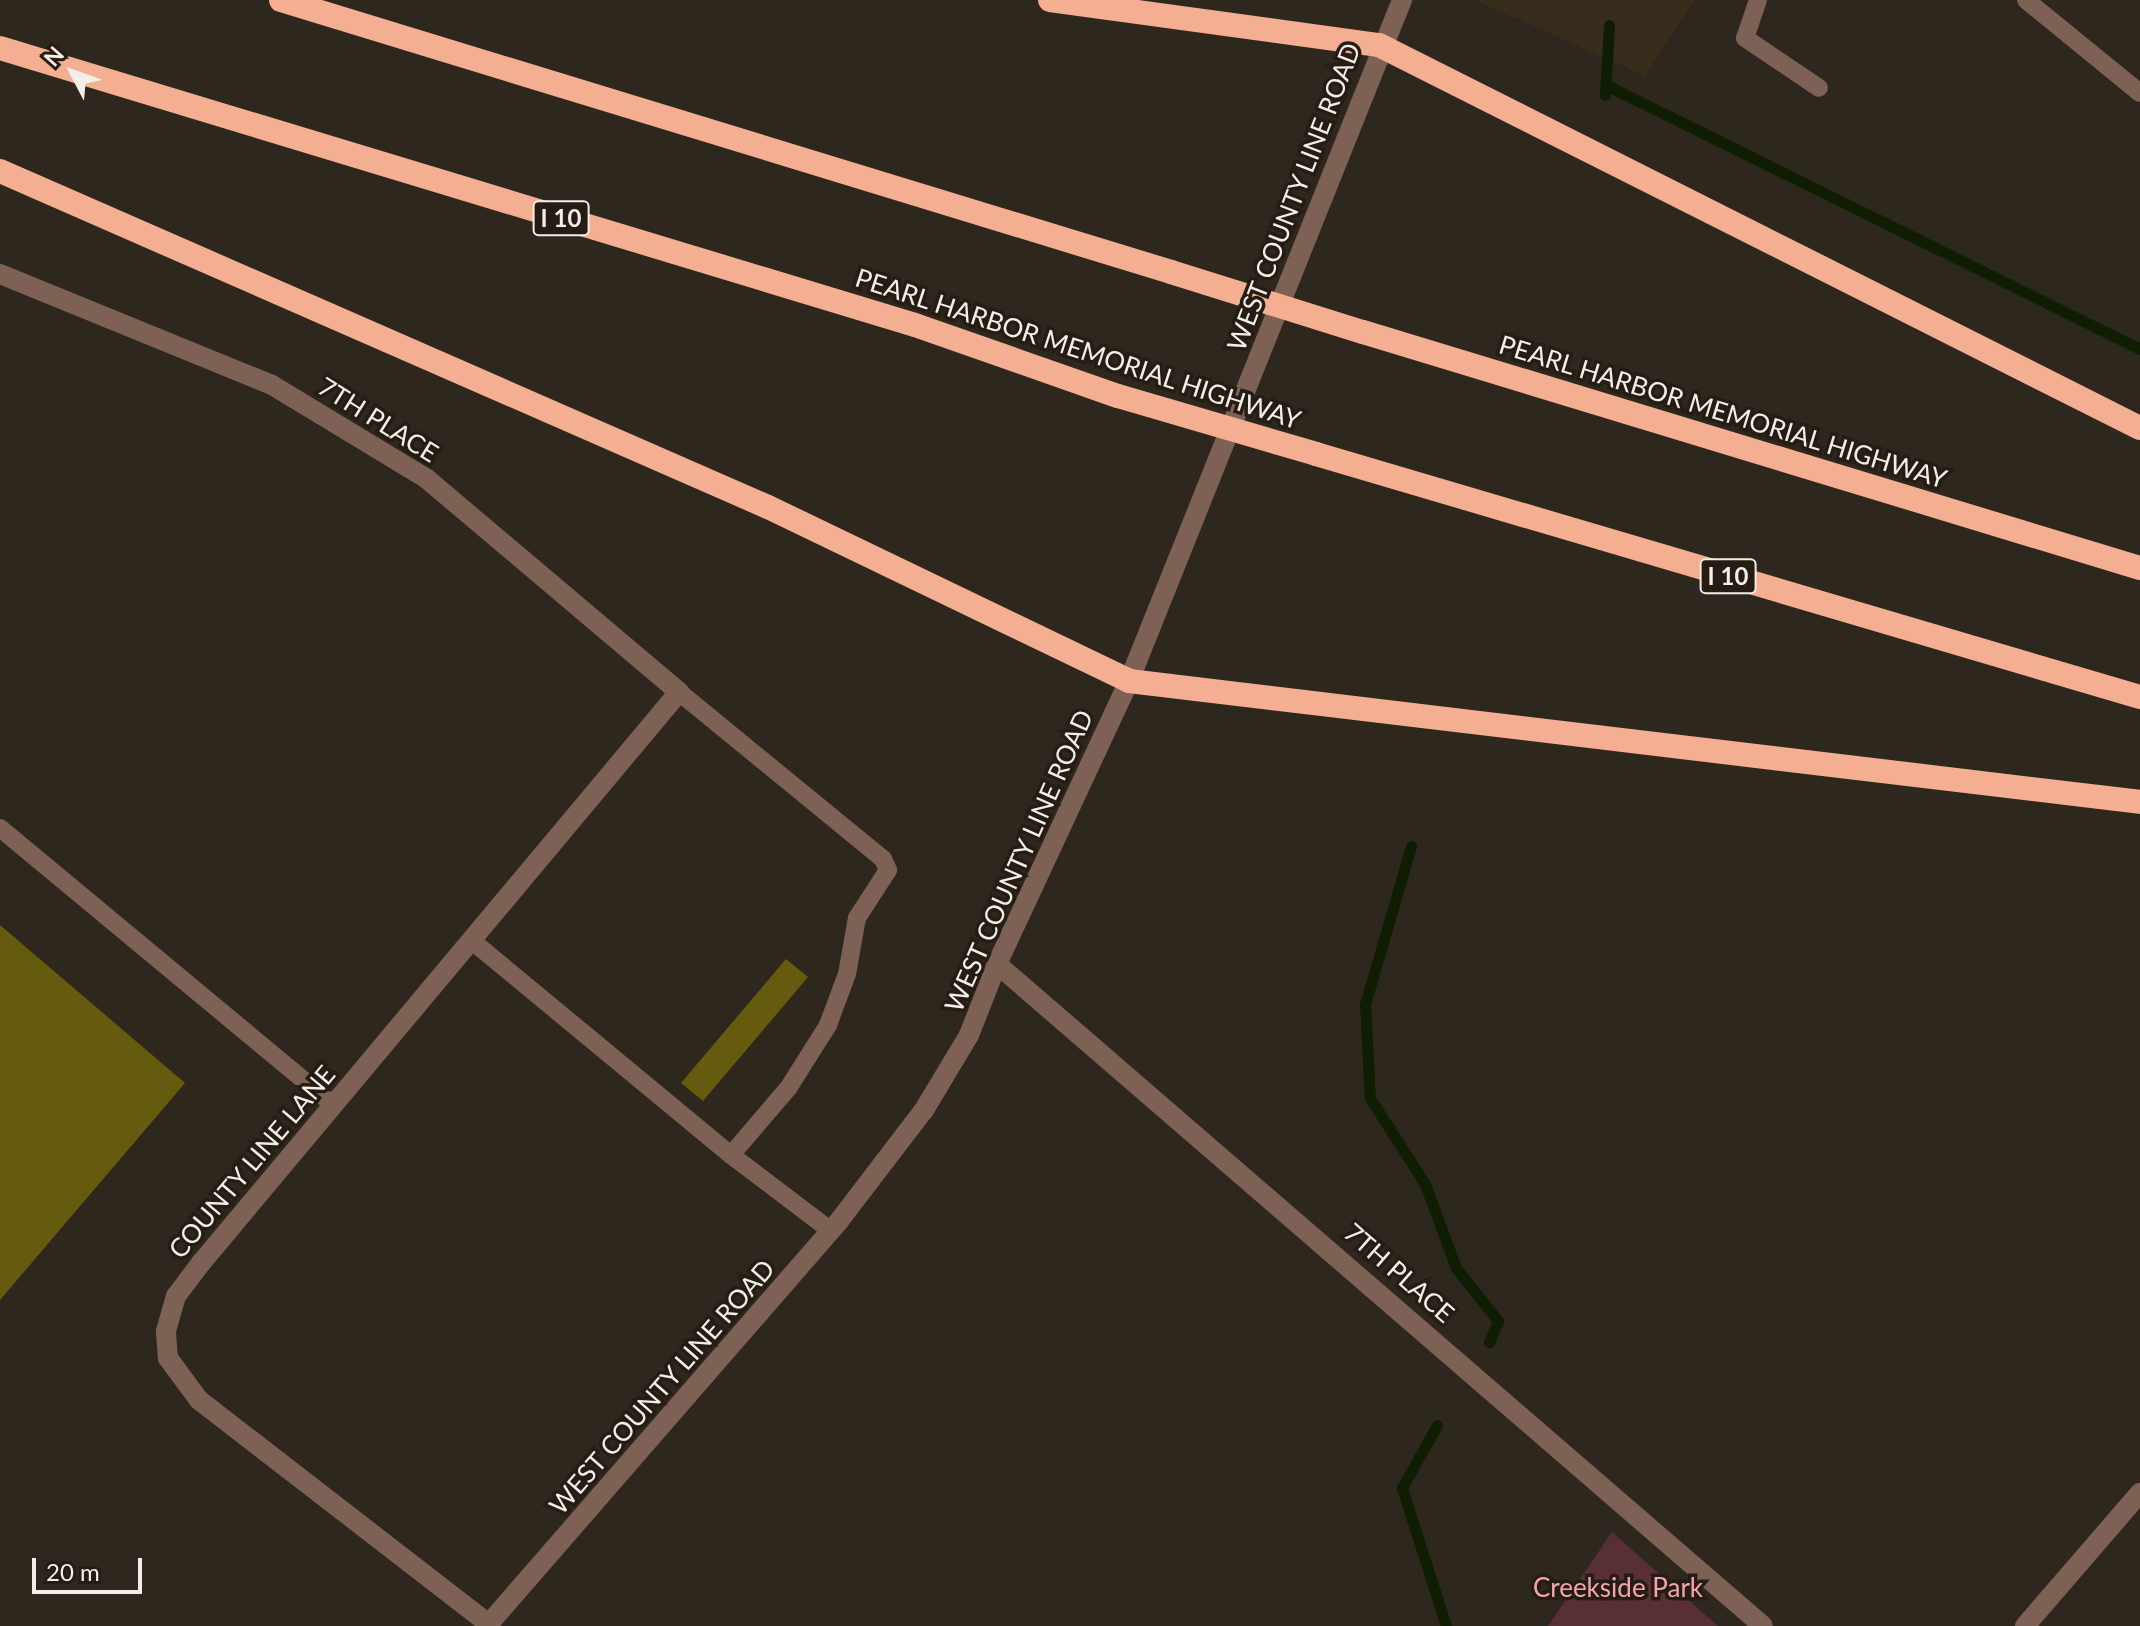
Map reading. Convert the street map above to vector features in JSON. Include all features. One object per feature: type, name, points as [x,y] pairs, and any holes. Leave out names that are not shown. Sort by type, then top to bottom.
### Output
[{"type":"highway","name":"PEARL HARBOR MEMORIAL HIGHWAY","points":[[281,0],[2140,568]]},
{"type":"highway","points":[[1050,0],[1379,45],[2140,428]]},
{"type":"highway","name":"PEARL HARBOR MEMORIAL HIGHWAY","points":[[0,48],[915,325],[1118,396],[2140,697]]},
{"type":"highway","points":[[0,171],[754,500],[1129,681],[2140,802]]},
{"type":"street","name":"WEST COUNTY LINE ROAD","points":[[488,1625],[831,1231],[924,1110],[969,1035],[997,964],[1129,681],[1379,45],[1402,0]]},
{"type":"street","name":"7TH PLACE","points":[[0,274],[272,385],[427,479],[679,692]]},
{"type":"street","name":"COUNTY LINE LANE","points":[[488,1625],[199,1400],[168,1358],[176,1296],[679,692]]},
{"type":"street","name":"7TH PLACE","points":[[997,964],[1763,1626]]},
{"type":"street","points":[[2025,1626],[2140,1493]]},
{"type":"lane","points":[[1758,0],[1745,38],[1819,88]]},
{"type":"lane","points":[[2026,0],[2140,93]]},
{"type":"lane","points":[[679,692],[883,859],[888,870],[857,918],[847,974],[828,1025],[789,1087],[731,1155]]},
{"type":"lane","points":[[0,828],[333,1104]]},
{"type":"lane","points":[[471,940],[731,1155],[831,1231]]},
{"type":"shaded area","points":[[1475,0],[1695,0],[1645,76]]},
{"type":"green space","name":"Creekside Park","points":[[1612,1532],[1718,1626],[1548,1626]]},
{"type":"building","points":[[0,925],[185,1083],[0,1300]]},
{"type":"building","points":[[786,959],[808,977],[703,1101],[681,1083]]},
{"type":"waterway","points":[[1605,95],[1609,25]]},
{"type":"waterway","points":[[1606,85],[2140,349]]},
{"type":"waterway","points":[[1411,846],[1365,1004],[1370,1098],[1425,1184],[1456,1268],[1498,1321],[1489,1342]]},
{"type":"waterway","points":[[1437,1425],[1402,1488],[1446,1626]]}]
